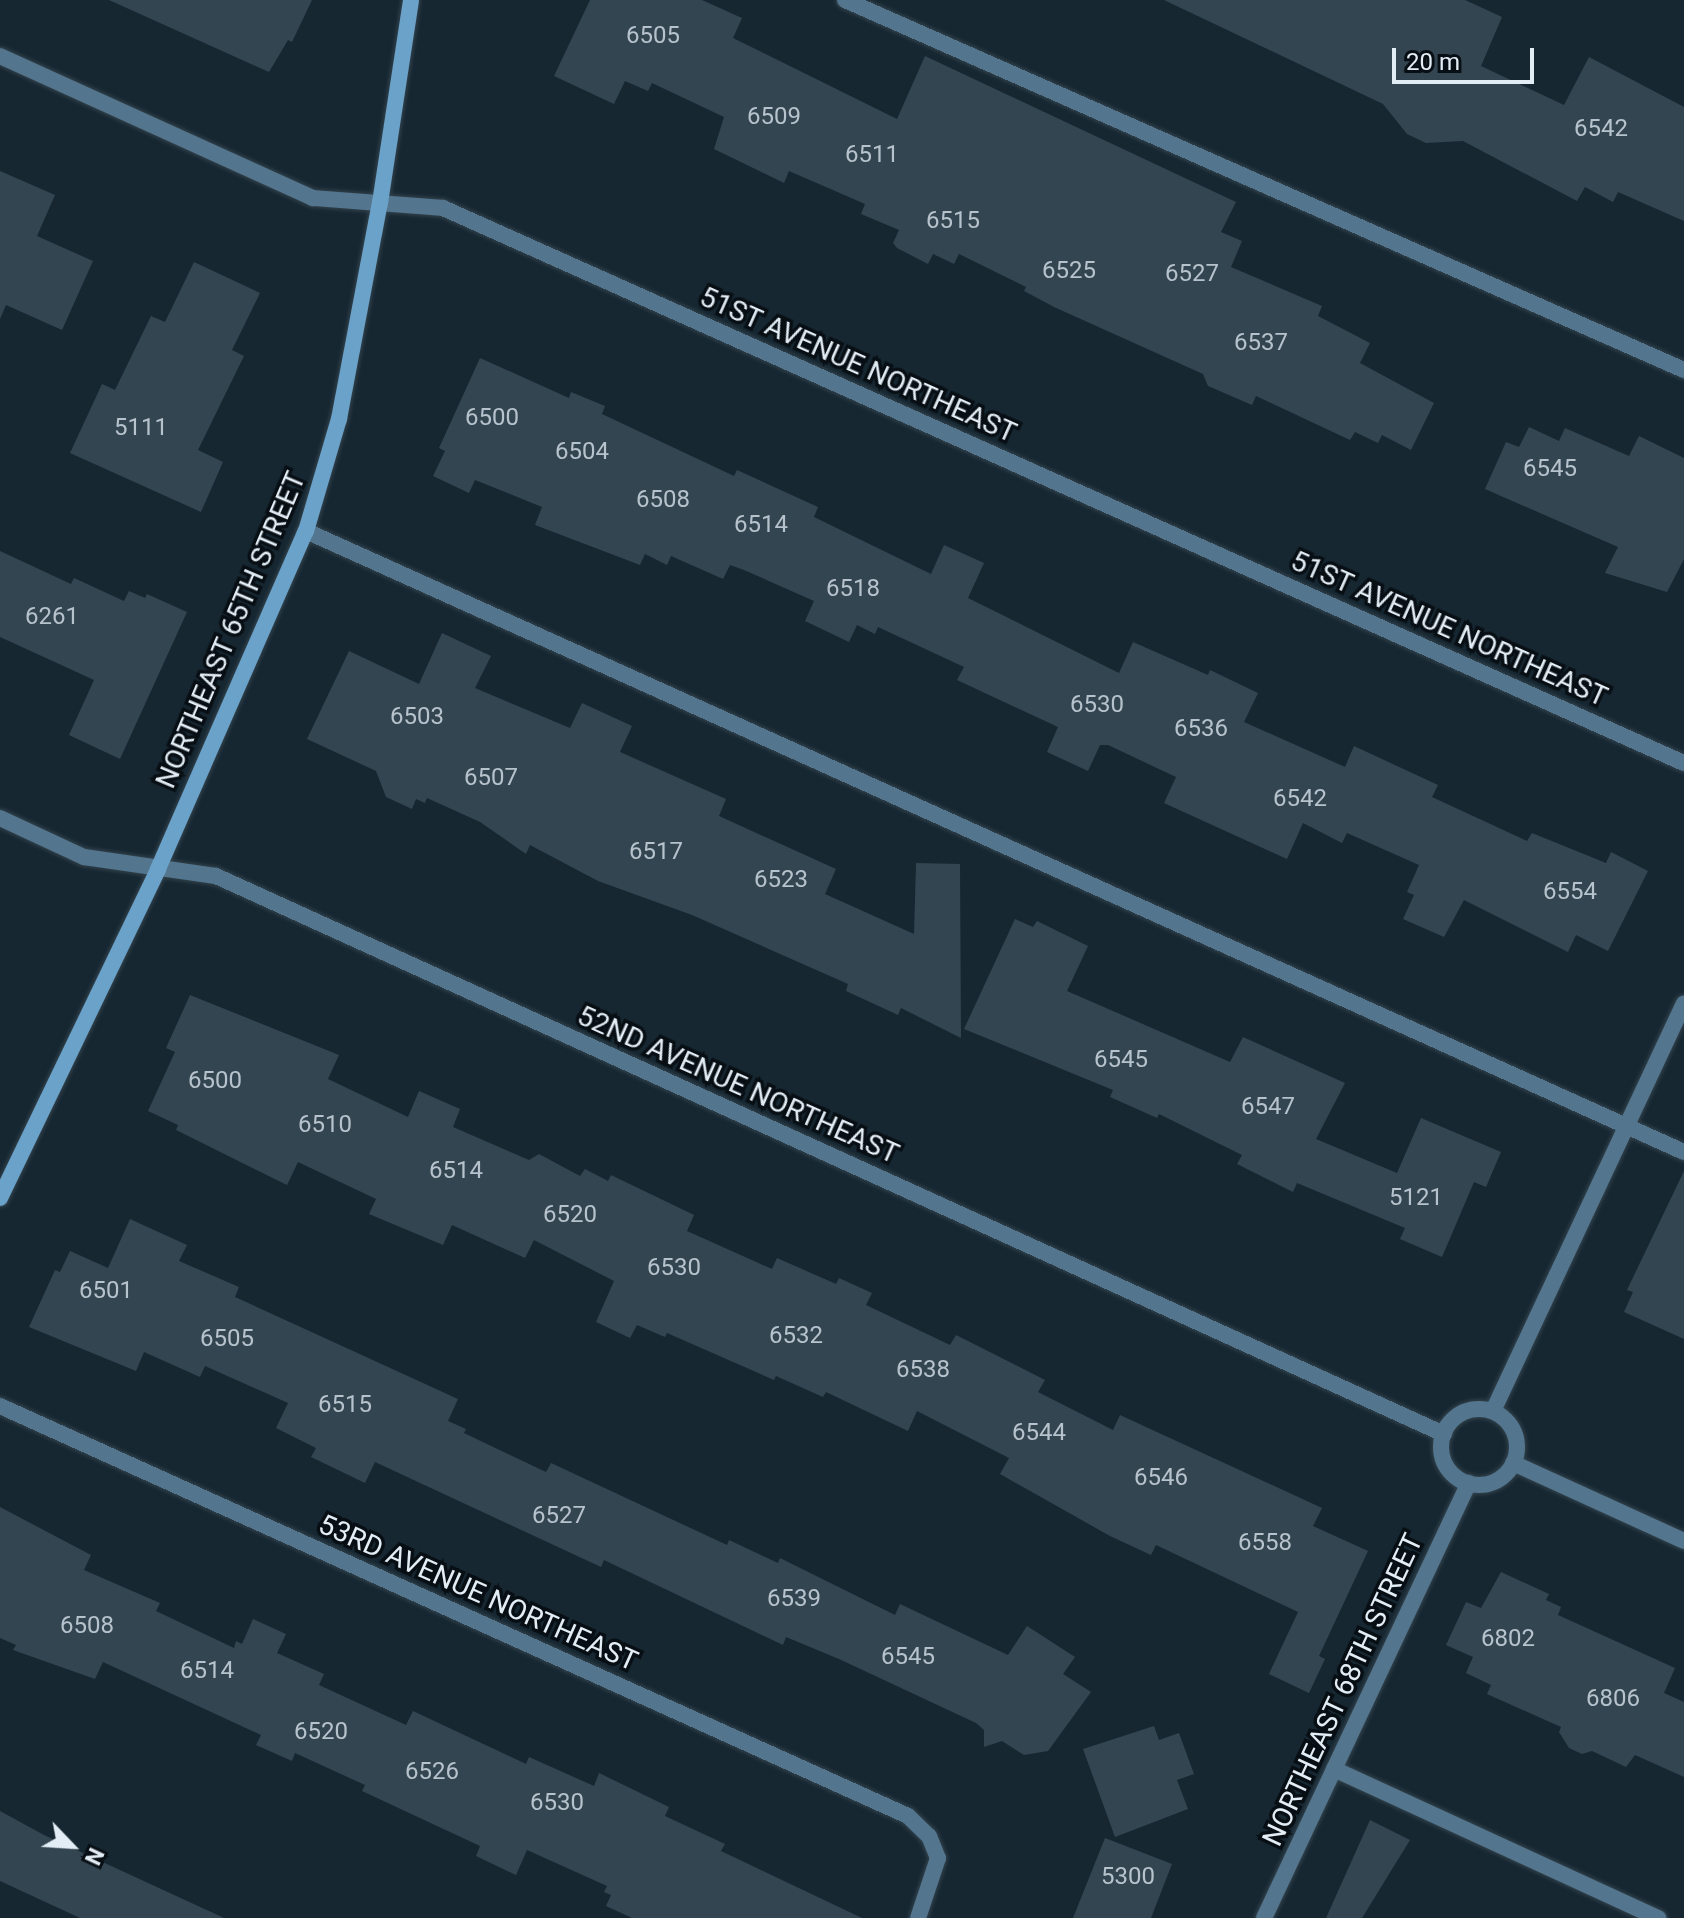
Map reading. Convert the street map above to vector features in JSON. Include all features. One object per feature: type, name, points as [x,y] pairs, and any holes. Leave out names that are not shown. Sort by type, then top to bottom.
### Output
[{"type":"main road","name":"NORTHEAST 65TH STREET","points":[[0,1198],[4,1180],[158,869],[306,531],[339,419],[380,203],[411,0]]},
{"type":"street","points":[[845,0],[1684,370]]},
{"type":"street","name":"51ST AVENUE NORTHEAST","points":[[0,56],[313,198],[443,208],[1684,763]]},
{"type":"street","points":[[306,531],[1684,1152]]},
{"type":"street","name":"52ND AVENUE NORTHEAST","points":[[0,818],[84,857],[216,876],[1444,1434]]},
{"type":"street","points":[[1493,1411],[1684,1003]]},
{"type":"street","name":"53RD AVENUE NORTHEAST","points":[[0,1406],[892,1808],[929,1836],[938,1865],[918,1918]]},
{"type":"street","points":[[1493,1411],[1516,1437],[1513,1463],[1495,1481],[1469,1483],[1448,1469],[1442,1457],[1444,1434],[1458,1415],[1493,1411]]},
{"type":"street","points":[[1513,1463],[1684,1541]]},
{"type":"street","name":"NORTHEAST 68TH STREET","points":[[1264,1918],[1469,1483]]},
{"type":"street","points":[[1334,1769],[1658,1918]]},
{"type":"building","points":[[109,0],[312,0],[292,42],[288,40],[269,72]]},
{"type":"building","points":[[590,0],[702,0],[742,18],[733,38],[897,119],[925,56],[1236,202],[1221,232],[1242,241],[1231,267],[1322,306],[1318,316],[1370,343],[1360,363],[1434,403],[1411,450],[1382,435],[1378,443],[1355,432],[1350,440],[1256,396],[1252,405],[1208,386],[1203,374],[1054,307],[1024,291],[1026,287],[959,254],[954,264],[933,254],[928,264],[897,248],[893,243],[899,230],[861,214],[865,204],[789,171],[784,183],[714,149],[724,117],[652,83],[648,91],[625,81],[614,104],[554,76]]},
{"type":"building","points":[[1164,0],[1465,0],[1502,17],[1481,66],[1564,105],[1589,57],[1684,107],[1684,221],[1618,192],[1613,202],[1585,187],[1577,201],[1463,141],[1426,143],[1407,134],[1383,104]]},
{"type":"building","points":[[0,171],[55,195],[37,236],[93,261],[62,330],[6,305],[0,319]]},
{"type":"building","points":[[194,262],[260,293],[232,350],[244,356],[198,450],[223,462],[201,512],[70,453],[102,384],[115,390],[151,316],[165,322]]},
{"type":"building","points":[[480,358],[569,398],[571,392],[605,406],[602,414],[734,476],[737,470],[818,507],[814,517],[931,574],[944,545],[984,563],[968,598],[1119,673],[1133,642],[1208,675],[1210,670],[1258,693],[1244,722],[1345,767],[1354,746],[1438,785],[1432,797],[1527,841],[1532,833],[1606,863],[1611,852],[1648,871],[1608,951],[1576,935],[1568,952],[1464,900],[1444,937],[1403,919],[1414,895],[1407,892],[1419,865],[1347,833],[1342,843],[1303,823],[1287,859],[1164,803],[1176,777],[1108,745],[1100,745],[1088,771],[1047,752],[1058,727],[957,680],[964,667],[878,627],[875,634],[857,625],[849,642],[805,621],[814,601],[744,570],[730,565],[723,579],[671,556],[667,565],[645,554],[640,565],[535,525],[542,507],[475,480],[469,493],[433,476],[445,451],[439,448]]},
{"type":"building","points":[[1529,427],[1559,441],[1565,428],[1629,456],[1639,436],[1684,458],[1684,559],[1667,592],[1605,573],[1618,547],[1485,489],[1506,442],[1519,447]]},
{"type":"building","points":[[0,551],[71,584],[74,578],[124,601],[129,591],[145,598],[147,594],[187,612],[120,759],[69,735],[94,680],[0,637]]},
{"type":"building","points":[[442,633],[491,656],[475,688],[570,728],[582,703],[632,726],[620,752],[726,799],[719,816],[836,869],[825,894],[914,934],[916,863],[960,864],[961,1038],[901,1008],[898,1015],[846,991],[848,984],[692,915],[598,881],[530,845],[526,854],[480,822],[427,798],[425,803],[416,799],[412,809],[386,797],[376,771],[307,739],[349,651],[419,684]]},
{"type":"building","points":[[1015,919],[1033,927],[1037,921],[1088,946],[1067,991],[1230,1062],[1243,1037],[1345,1083],[1316,1139],[1397,1173],[1421,1118],[1501,1152],[1486,1187],[1474,1182],[1442,1257],[1400,1239],[1405,1228],[1297,1183],[1293,1192],[1237,1164],[1242,1155],[1159,1114],[1157,1118],[1110,1097],[1113,1090],[964,1029]]},
{"type":"building","points":[[190,995],[339,1055],[328,1079],[408,1117],[419,1091],[460,1109],[453,1127],[529,1160],[539,1154],[580,1176],[585,1169],[608,1181],[611,1175],[694,1215],[687,1231],[772,1269],[777,1258],[836,1284],[839,1278],[872,1293],[866,1305],[950,1345],[956,1335],[1045,1380],[1038,1392],[1113,1430],[1120,1415],[1322,1508],[1313,1526],[1368,1551],[1319,1656],[1325,1659],[1309,1693],[1269,1674],[1298,1612],[1156,1545],[1151,1555],[1110,1536],[1000,1474],[1009,1458],[917,1411],[908,1431],[826,1392],[823,1397],[776,1376],[774,1380],[667,1333],[665,1337],[637,1325],[630,1338],[596,1322],[614,1281],[534,1240],[525,1258],[452,1225],[443,1245],[369,1214],[376,1199],[298,1162],[287,1185],[176,1130],[178,1125],[148,1111],[175,1052],[166,1048]]},
{"type":"building","points":[[1684,1171],[1684,1339],[1624,1312],[1633,1292],[1627,1290]]},
{"type":"building","points":[[130,1219],[187,1245],[179,1261],[239,1287],[235,1297],[458,1399],[448,1421],[466,1429],[464,1433],[546,1472],[551,1463],[727,1545],[729,1540],[778,1563],[780,1558],[895,1615],[900,1604],[1008,1655],[1027,1626],[1075,1657],[1063,1674],[1091,1692],[1048,1751],[1024,1755],[1002,1741],[984,1747],[984,1730],[976,1723],[839,1659],[786,1637],[783,1645],[604,1560],[601,1567],[375,1462],[365,1483],[311,1457],[316,1448],[276,1428],[288,1403],[205,1366],[200,1377],[144,1352],[136,1371],[29,1327],[55,1270],[60,1272],[70,1251],[108,1268]]},
{"type":"building","points":[[0,1507],[91,1555],[84,1570],[160,1603],[156,1611],[234,1648],[236,1641],[242,1644],[253,1619],[286,1634],[277,1653],[324,1674],[319,1685],[406,1725],[413,1711],[526,1764],[529,1757],[594,1786],[599,1773],[669,1807],[665,1816],[725,1844],[721,1851],[862,1918],[632,1918],[606,1906],[611,1895],[604,1892],[607,1886],[527,1850],[516,1875],[476,1856],[480,1846],[362,1791],[365,1785],[295,1753],[292,1761],[256,1745],[261,1735],[103,1662],[95,1679],[13,1650],[16,1645],[0,1638]]},
{"type":"building","points":[[1501,1572],[1549,1594],[1546,1600],[1561,1607],[1558,1615],[1675,1668],[1664,1693],[1684,1702],[1684,1777],[1635,1755],[1626,1767],[1592,1751],[1582,1754],[1569,1748],[1559,1732],[1561,1727],[1487,1694],[1491,1685],[1466,1673],[1473,1657],[1446,1645],[1466,1602],[1481,1608]]},
{"type":"building","points":[[1154,1726],[1159,1740],[1179,1733],[1194,1774],[1177,1780],[1188,1809],[1115,1837],[1083,1749]]},
{"type":"building","points":[[0,1811],[44,1835],[224,1918],[80,1918],[0,1881]]},
{"type":"building","points":[[1370,1820],[1410,1840],[1362,1918],[1326,1918]]},
{"type":"building","points":[[1105,1838],[1172,1864],[1151,1918],[1073,1918]]}]
